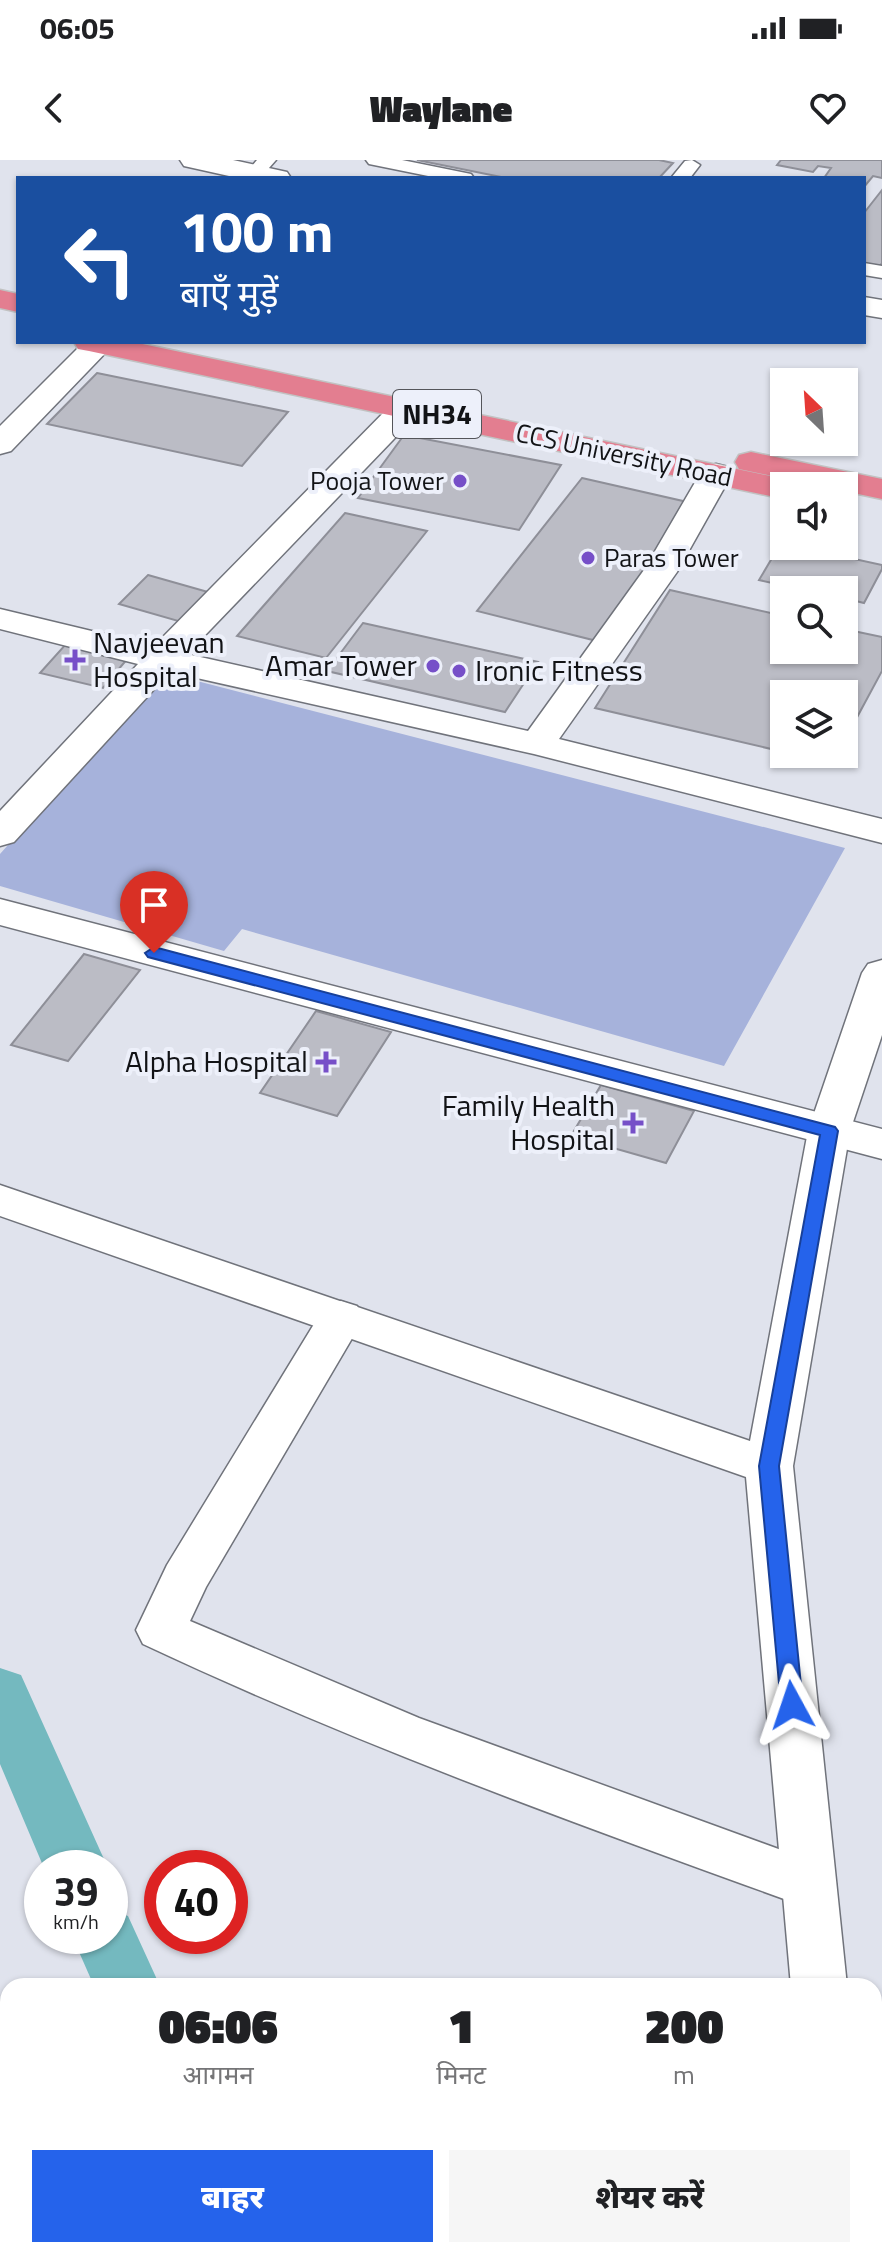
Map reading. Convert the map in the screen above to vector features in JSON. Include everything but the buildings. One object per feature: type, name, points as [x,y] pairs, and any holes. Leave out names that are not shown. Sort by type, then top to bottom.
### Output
[{"type":"highway","name":"CCS University Road","points":[[99,344],[770,486]]},
{"type":"highway","name":"CCS University Road","points":[[206,344],[882,489]]},
{"type":"highway","points":[[858,505],[882,510]]},
{"type":"street","points":[[194,160],[266,170]]},
{"type":"street","points":[[0,444],[93,344]]},
{"type":"street","points":[[0,834],[162,659],[406,408]]},
{"type":"street","points":[[537,744],[660,572],[716,474]]},
{"type":"street","points":[[0,619],[537,744],[882,831]]},
{"type":"street","points":[[0,912],[882,1144]]},
{"type":"street","points":[[818,1978],[769,1466],[829,1131],[882,973]]},
{"type":"street","points":[[0,1200],[769,1466]]},
{"type":"street","points":[[341,1318],[185,1579],[161,1630],[251,1673],[521,1781],[809,1884]]},
{"type":"lane","points":[[375,160],[455,176]]},
{"type":"shaded area","points":[[162,672],[845,848],[724,1066],[242,929],[224,951],[0,886],[0,854]]},
{"type":"waterway","points":[[0,1693],[68,1850]]},
{"type":"waterway","points":[[113,1954],[123,1978]]},
{"type":"place","name":"Pooja Tower","points":[[460,481]]},
{"type":"place","name":"Paras Tower","points":[[588,558]]},
{"type":"place","name":"Navjeevan Hospital","points":[[75,660]]},
{"type":"place","name":"Amar Tower","points":[[433,666]]},
{"type":"place","name":"Ironic Fitness","points":[[459,671]]},
{"type":"place","name":"Alpha Hospital","points":[[326,1062]]},
{"type":"place","name":"Family Health Hospital","points":[[633,1123]]},
{"type":"route","points":[[154,953],[829,1131],[769,1466],[792,1705]]}]
